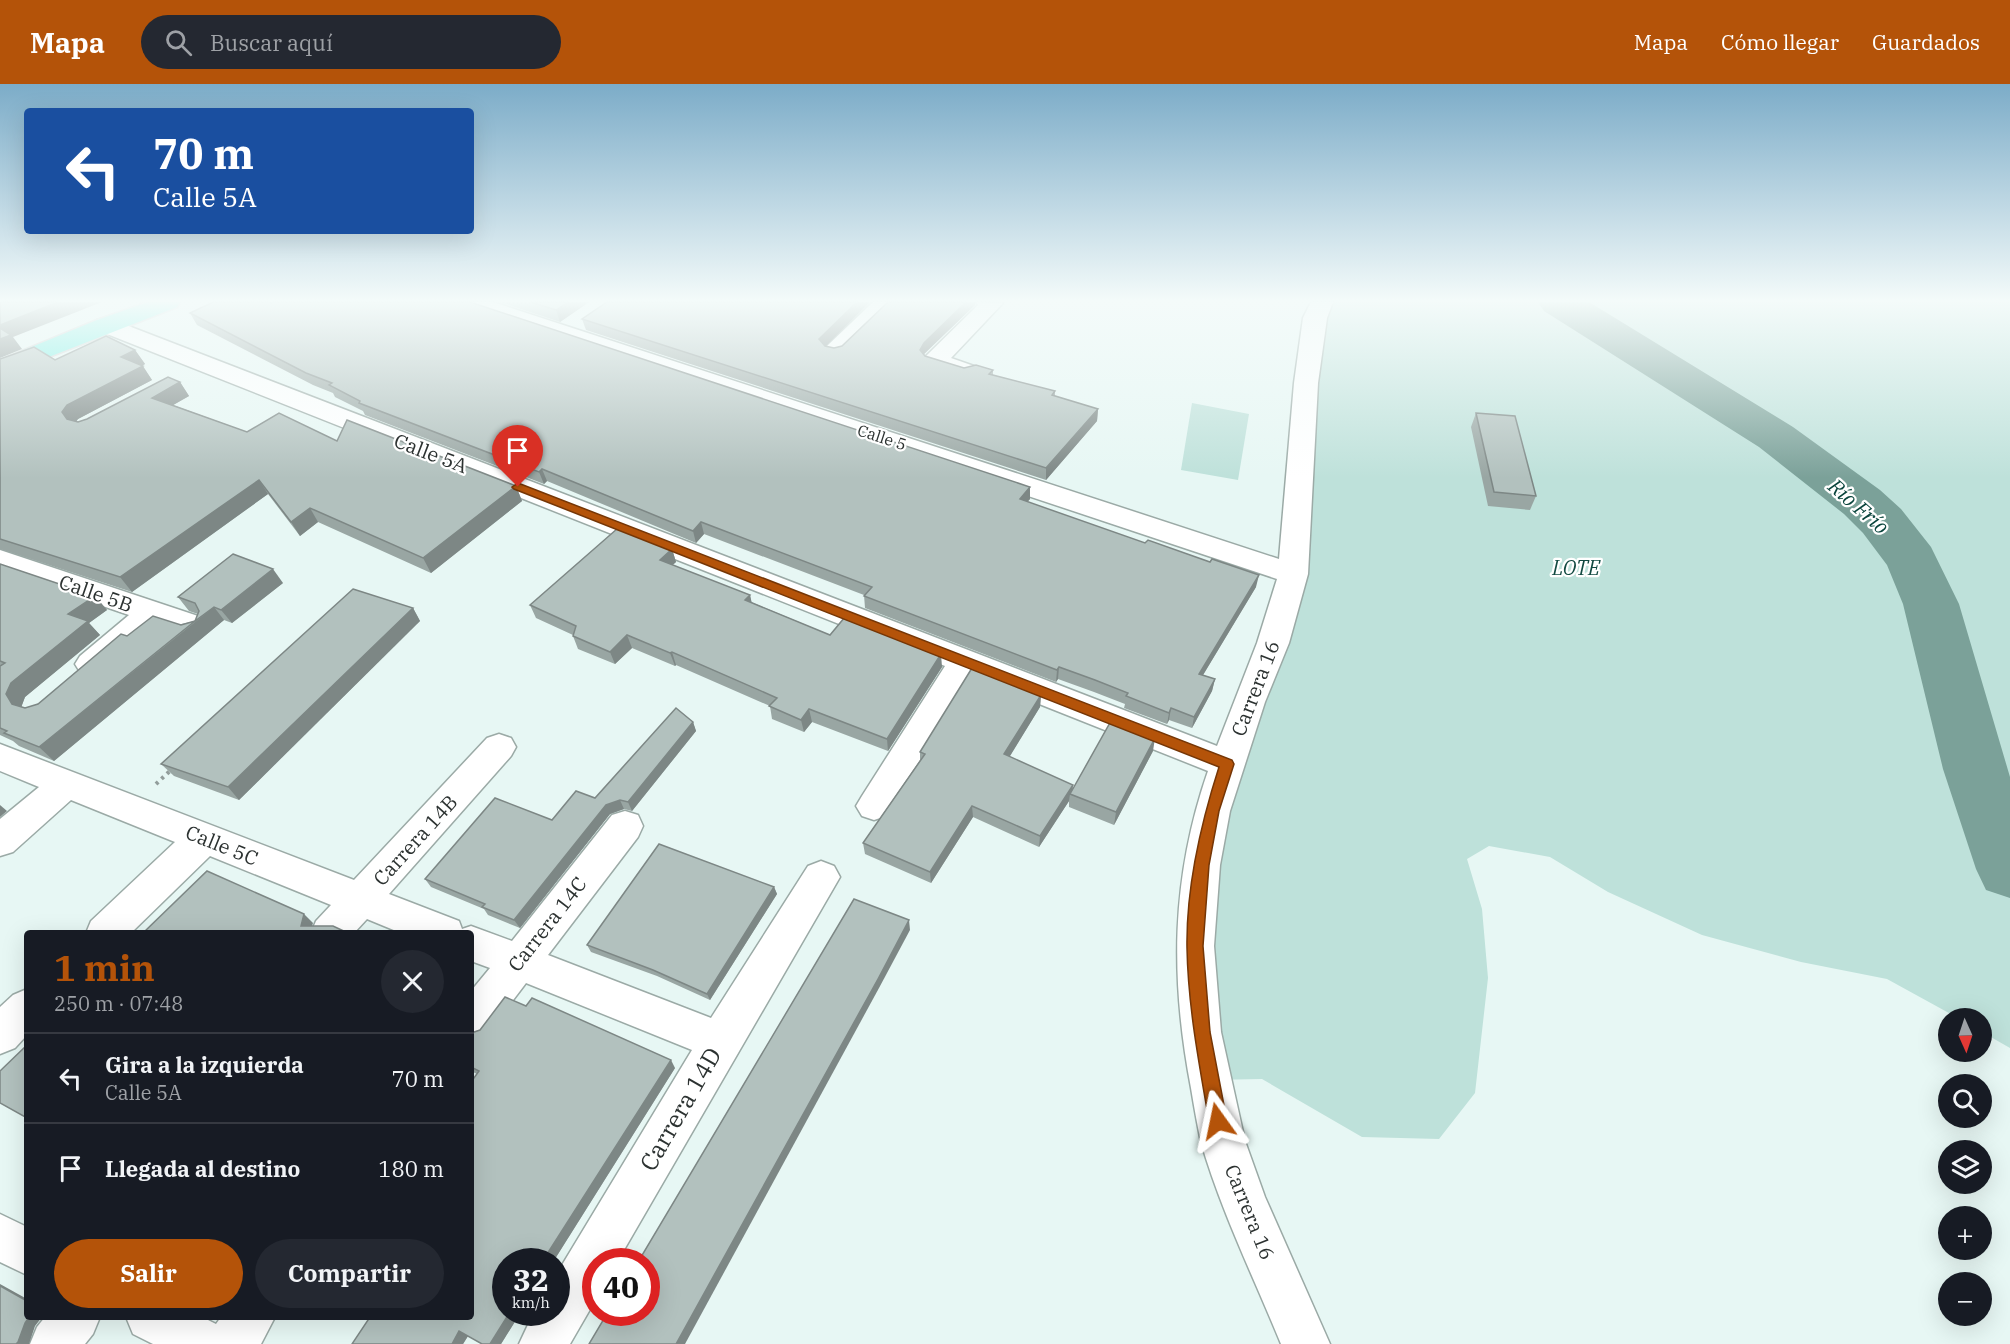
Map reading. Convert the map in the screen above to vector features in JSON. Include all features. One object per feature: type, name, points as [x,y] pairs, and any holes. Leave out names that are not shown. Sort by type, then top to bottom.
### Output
[{"type":"main road","points":[[0,369],[20,361]]},
{"type":"street","name":"Calle 5A","points":[[198,361],[1227,764]]},
{"type":"street","name":"Calle 5","points":[[674,361],[1293,574]]},
{"type":"street","points":[[935,361],[965,371]]},
{"type":"street","name":"Carrera 16","points":[[1306,1344],[1245,1203],[1222,1141],[1201,1032],[1195,946],[1197,906],[1212,811],[1227,764],[1273,643],[1293,574],[1309,361]]},
{"type":"street","points":[[178,378],[206,364]]},
{"type":"street","name":"Calle 5B","points":[[0,560],[193,626]]},
{"type":"street","points":[[65,685],[152,613]]},
{"type":"street","points":[[874,806],[964,662]]},
{"type":"street","name":"Carrera 14B","points":[[333,930],[500,747]]},
{"type":"street","name":"Calle 5C","points":[[0,758],[437,930]]},
{"type":"street","points":[[0,841],[66,783]]},
{"type":"street","name":"Carrera 14C","points":[[474,1019],[517,961],[625,826]]},
{"type":"street","points":[[108,930],[204,838]]},
{"type":"street","name":"Carrera 14D","points":[[543,1344],[720,1041],[821,877]]},
{"type":"street","points":[[474,944],[720,1041]]},
{"type":"street","points":[[0,1034],[24,1011]]},
{"type":"street","points":[[0,1237],[24,1250]]},
{"type":"street","points":[[54,1344],[74,1320]]},
{"type":"street","points":[[156,1320],[204,1344]]},
{"type":"street","points":[[231,1344],[249,1320]]},
{"type":"path","points":[[130,808],[174,768]]},
{"type":"green space","name":"LOTE","points":[[1314,361],[2010,361],[2010,1048],[1992,1038],[1992,1008],[1940,1008],[1887,979],[1801,962],[1702,935],[1608,892],[1550,857],[1489,846],[1467,859],[1482,909],[1488,978],[1475,1093],[1439,1139],[1362,1137],[1262,1079],[1210,1080],[1195,946],[1273,643]]},
{"type":"green space","points":[[1192,403],[1249,414],[1238,480],[1181,470]]},
{"type":"building","points":[[0,361],[130,361],[143,366],[67,405],[62,412],[67,419],[78,422],[168,377],[180,382],[152,398],[247,432],[279,413],[337,441],[347,420],[516,486],[423,558],[310,508],[291,522],[259,480],[120,577],[0,539]]},
{"type":"building","points":[[282,361],[648,361],[1030,487],[1020,499],[1145,543],[1148,540],[1210,562],[1212,559],[1259,575],[1199,674],[1215,679],[1194,717],[1171,708],[1169,713],[1126,696],[1128,693],[1095,680],[1059,667],[1057,670],[864,596],[872,587],[701,522],[693,531],[542,469],[539,472],[359,403],[360,401],[329,385],[332,383]]},
{"type":"building","points":[[712,361],[941,361],[964,368],[976,365],[993,370],[989,374],[1055,391],[1052,395],[1098,409],[1046,468]]},
{"type":"building","points":[[1476,413],[1515,416],[1536,496],[1494,492]]},
{"type":"building","points":[[618,528],[672,549],[660,560],[750,595],[745,600],[830,635],[845,617],[941,654],[887,739],[809,709],[801,720],[769,706],[777,698],[627,635],[610,652],[573,636],[576,626],[530,605]]},
{"type":"building","points":[[233,554],[273,569],[221,610],[214,607],[195,621],[199,611],[195,603],[178,597]]},
{"type":"building","points":[[0,564],[95,596],[68,614],[88,621],[11,683],[6,694],[12,704],[25,708],[38,704],[121,634],[127,636],[153,616],[181,625],[195,621],[39,747],[4,733],[7,731],[0,728],[0,666],[5,663],[0,661]]},
{"type":"building","points":[[353,589],[413,608],[228,787],[161,764]]},
{"type":"building","points":[[972,668],[1041,695],[1004,754],[1073,785],[1040,836],[972,806],[930,872],[863,843],[925,754],[920,752]]},
{"type":"building","points":[[676,708],[693,722],[628,802],[620,800],[606,805],[514,920],[482,907],[485,904],[425,879],[495,798],[552,820],[576,791],[595,798]]},
{"type":"building","points":[[1111,721],[1155,738],[1116,812],[1070,794]]},
{"type":"building","points":[[659,844],[774,887],[707,994],[653,970],[587,945]]},
{"type":"building","points":[[207,871],[304,914],[301,926],[333,926],[342,930],[146,930]]},
{"type":"building","points":[[854,899],[909,920],[676,1344],[589,1344],[600,1326],[660,1326],[660,1248],[646,1248]]},
{"type":"building","points":[[505,997],[526,1006],[532,998],[671,1060],[551,1248],[492,1248],[492,1326],[501,1326],[490,1344],[482,1344],[459,1331],[452,1344],[352,1344],[368,1320],[474,1320],[474,1078],[479,1071],[474,1068],[474,1032],[480,1030]]},
{"type":"building","points":[[24,1048],[24,1116],[0,1103],[0,1071]]},
{"type":"building","points":[[0,1286],[24,1299],[24,1320],[27,1320],[16,1344],[0,1344]]},
{"type":"waterway","name":"Río Frío","points":[[1654,361],[1776,437],[1862,502],[1882,521],[1912,560],[1931,604],[1975,769],[2010,869]]},
{"type":"route","points":[[518,487],[1227,764],[1212,811],[1202,865],[1195,946],[1201,1032],[1218,1121]]}]
